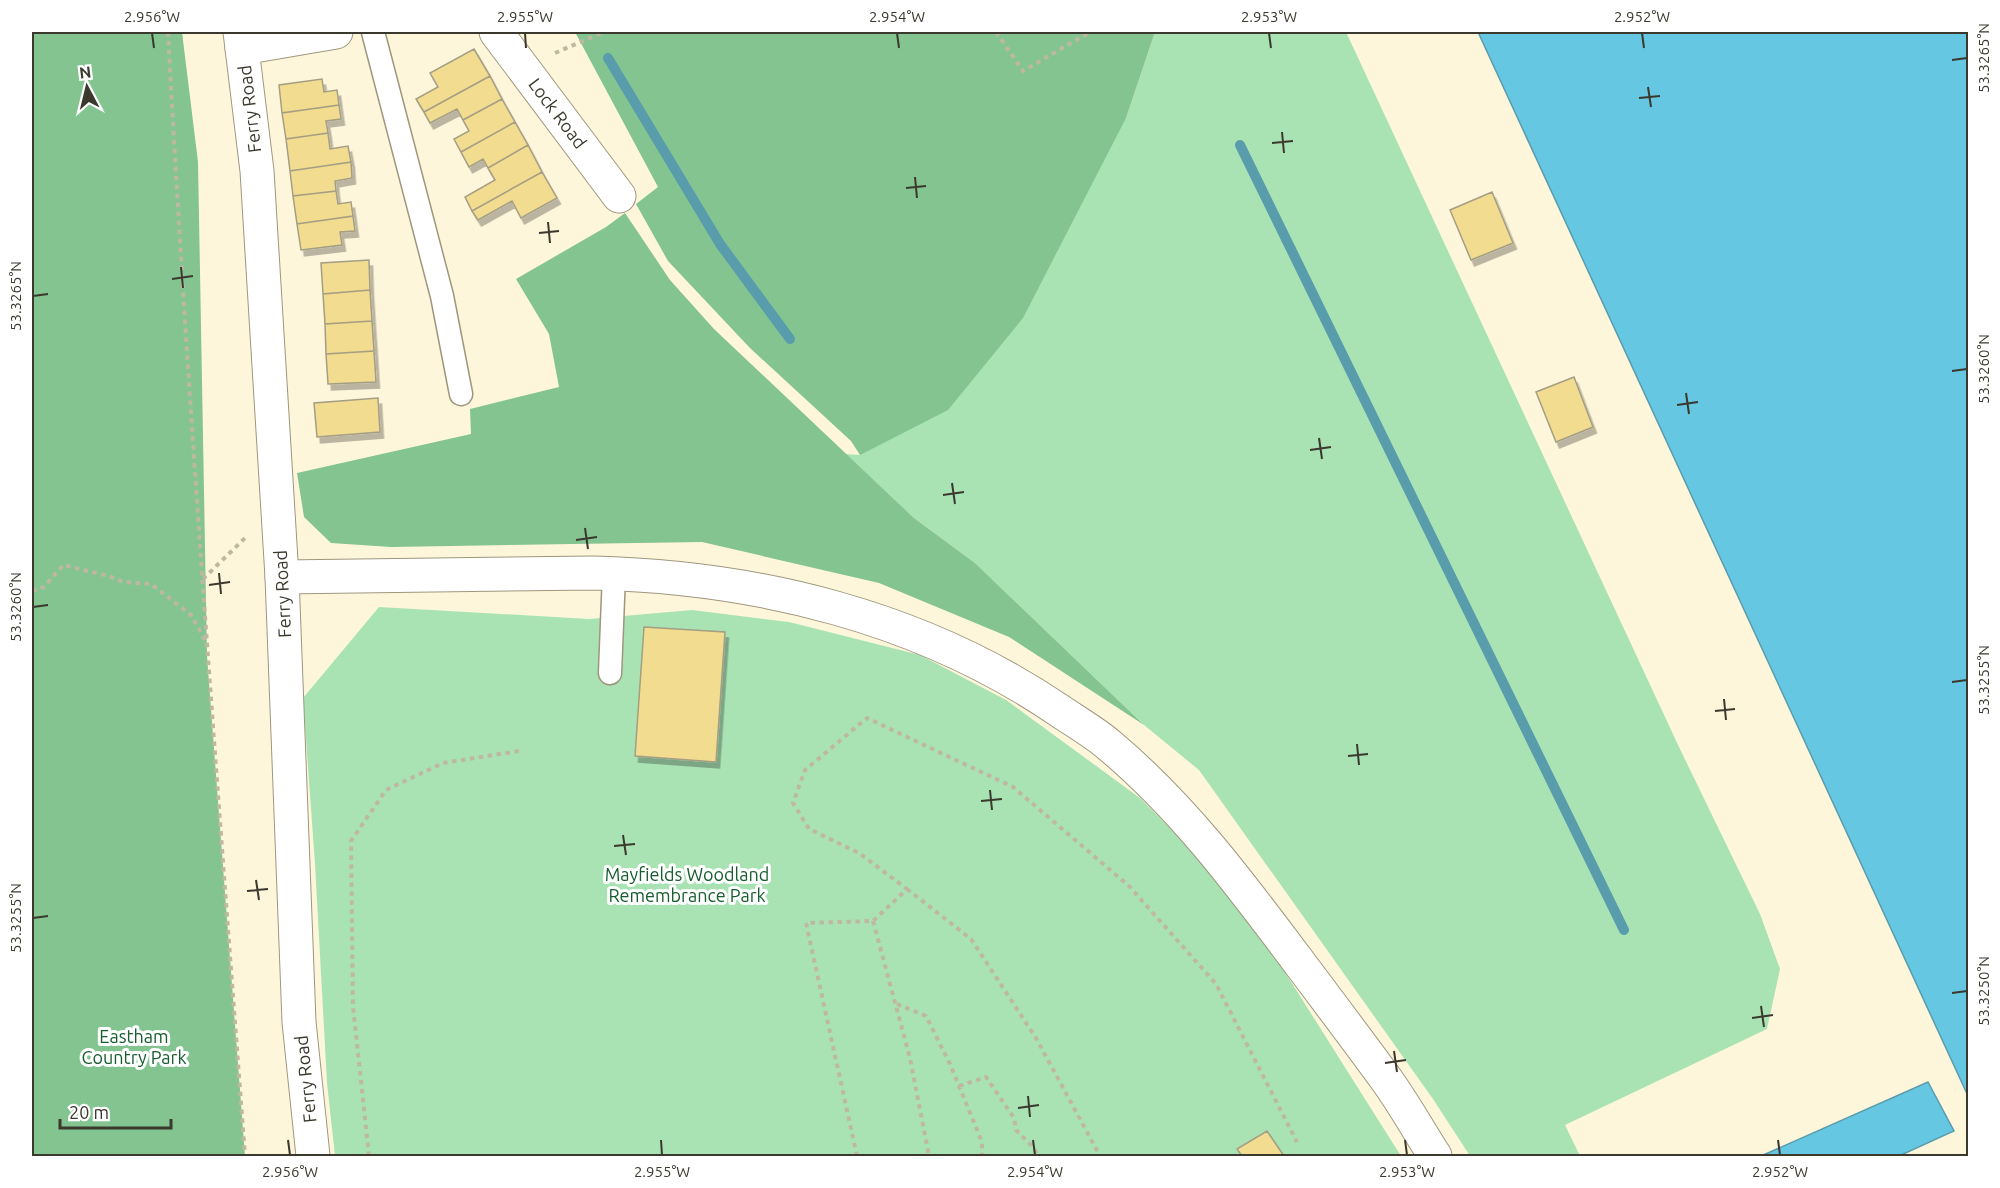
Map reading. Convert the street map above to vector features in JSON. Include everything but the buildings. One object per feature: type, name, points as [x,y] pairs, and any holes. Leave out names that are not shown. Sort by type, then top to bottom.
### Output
[{"type":"street","points":[[241,40],[336,32]]},
{"type":"street","name":"Lock Road","points":[[496,32],[619,196]]},
{"type":"street","name":"Ferry Road","points":[[241,40],[257,171],[282,577],[299,1022],[313,1156]]},
{"type":"street","points":[[282,577],[642,574],[720,582],[781,593],[861,614],[936,643],[1021,685],[1108,744],[1182,813],[1242,885],[1387,1081],[1436,1156]]},
{"type":"lane","points":[[373,32],[442,296],[461,394]]},
{"type":"lane","points":[[610,673],[615,574]]},
{"type":"path","points":[[168,32],[180,252],[245,1156]]},
{"type":"path","points":[[524,67],[604,32]]},
{"type":"path","points":[[996,32],[1023,71],[1090,32]]},
{"type":"path","points":[[32,591],[44,587],[63,565],[109,576],[123,582],[151,584],[191,615],[207,643]]},
{"type":"path","points":[[1100,1156],[1036,1038],[971,939],[859,853],[809,829],[793,803],[805,770],[867,718],[1013,787],[1129,886],[1216,984],[1297,1142]]},
{"type":"path","points":[[369,1156],[353,1006],[351,841],[386,790],[442,763],[519,751]]},
{"type":"path","points":[[857,1156],[806,923],[873,921],[908,889]]},
{"type":"path","points":[[873,921],[910,1058],[929,1156]]},
{"type":"path","points":[[896,1004],[926,1016],[982,1142],[982,1156]]},
{"type":"path","points":[[959,1086],[986,1077],[1014,1118],[1016,1130],[1034,1148],[1038,1156]]},
{"type":"green space","name":"Eastham Country Park","points":[[32,32],[182,32],[198,162],[207,656],[245,1156],[32,1156]]},
{"type":"green space","points":[[575,32],[1155,32],[1126,118],[1023,318],[948,410],[860,455],[851,441],[750,348],[668,261],[636,204],[658,187]]},
{"type":"green space","points":[[1155,32],[1346,32],[1679,747],[1760,914],[1780,969],[1767,1029],[1565,1125],[1580,1156],[1470,1156],[1433,1099],[1199,770],[1144,725],[975,563],[914,518],[846,454],[860,455],[1126,118]]},
{"type":"green space","points":[[625,213],[670,280],[714,329],[914,518],[975,563],[1144,725],[1009,637],[879,583],[702,542],[391,547],[331,543],[304,517],[297,473],[471,434],[470,409],[559,387],[549,334],[516,279],[606,227]]},
{"type":"green space","name":"Mayfields Woodland Remembrance Park","points":[[379,607],[589,619],[692,610],[789,622],[920,655],[1006,700],[1140,798],[1192,850],[1257,928],[1401,1156],[335,1156],[327,1083],[303,698]]},
{"type":"water","points":[[1478,32],[1968,32],[1968,1096]]},
{"type":"water","points":[[1928,1082],[1954,1131],[1899,1156],[1761,1156]]},
{"type":"waterway","points":[[608,58],[720,244],[790,339]]},
{"type":"waterway","points":[[1240,145],[1624,930]]}]
